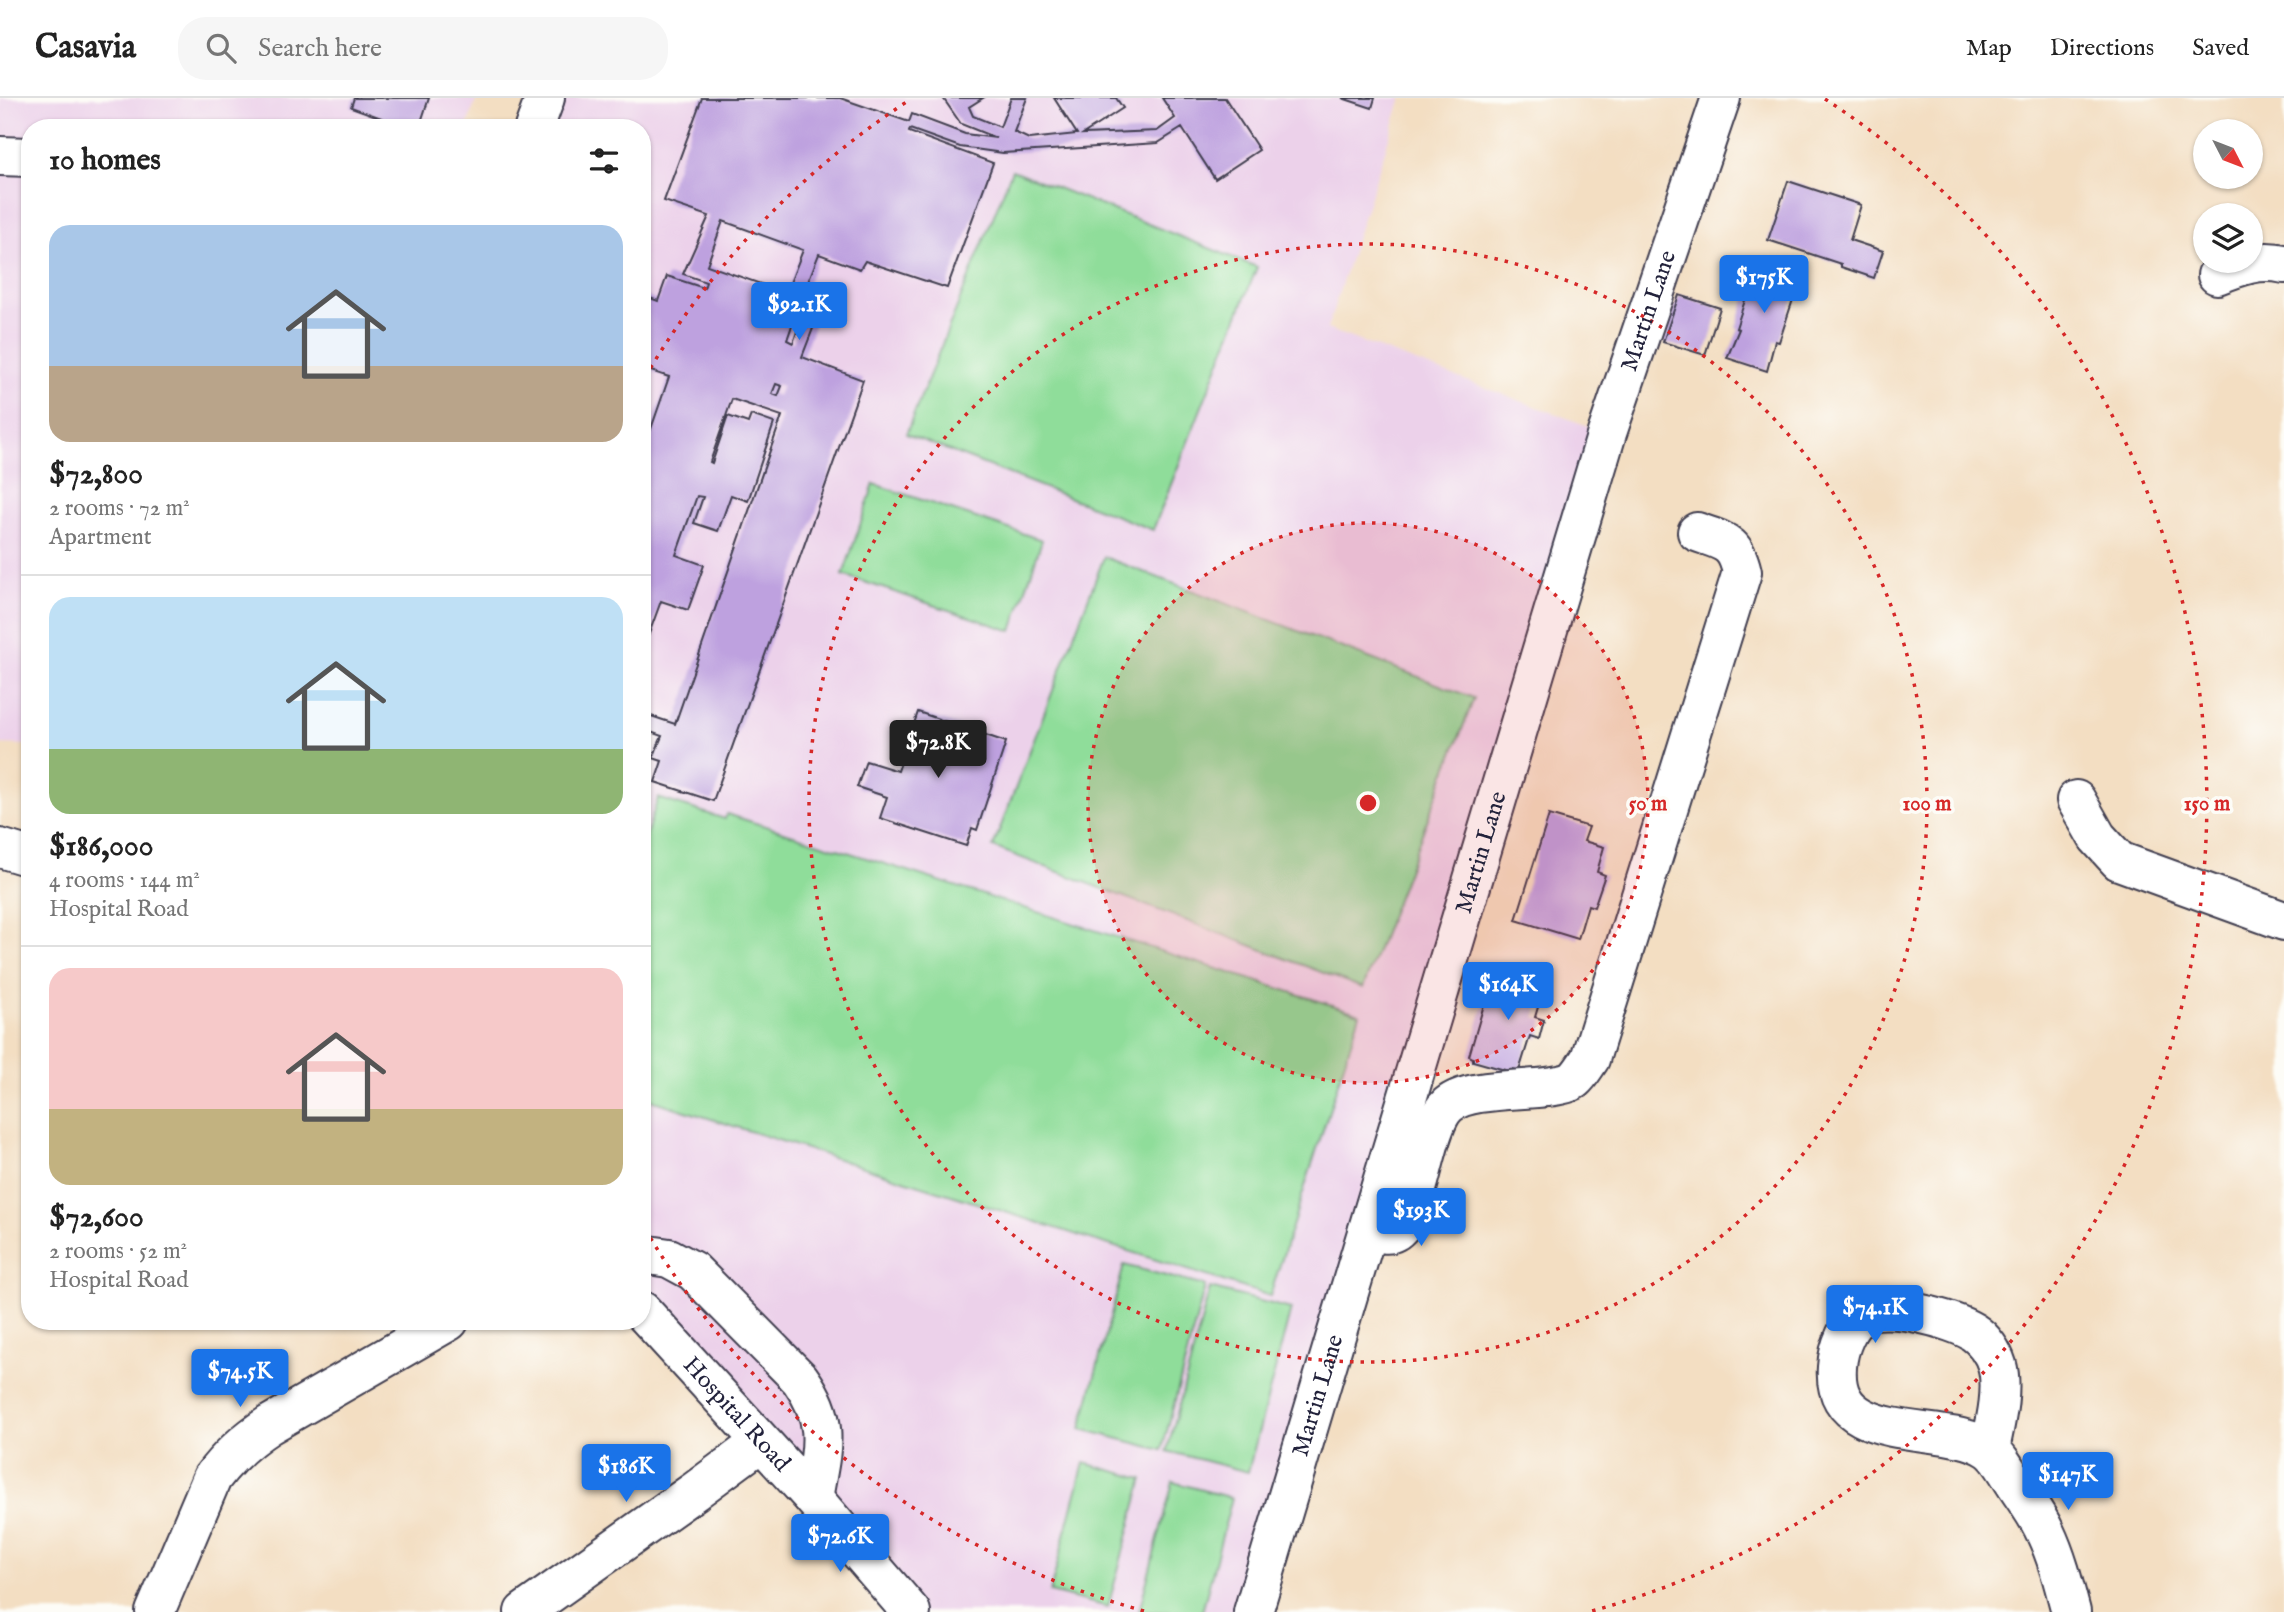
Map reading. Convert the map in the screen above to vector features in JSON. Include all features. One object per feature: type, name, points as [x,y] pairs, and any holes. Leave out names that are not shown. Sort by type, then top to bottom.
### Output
[{"type":"street","points":[[537,119],[545,98]]},
{"type":"street","name":"Martin Lane","points":[[1253,1612],[1607,433],[1721,98]]},
{"type":"street","points":[[0,156],[21,157]]},
{"type":"street","points":[[2217,275],[2243,264],[2284,264]]},
{"type":"street","points":[[1368,1230],[1394,1233],[1403,1225],[1416,1195],[1438,1120],[1449,1104],[1471,1095],[1541,1089],[1572,1082],[1590,1059],[1742,572],[1739,557],[1730,544],[1698,533]]},
{"type":"street","points":[[2076,800],[2097,837],[2119,861],[2284,921]]},
{"type":"street","points":[[0,848],[21,854]]},
{"type":"street","points":[[651,1255],[669,1258],[694,1271],[800,1379],[812,1396],[823,1433],[813,1498]]},
{"type":"street","points":[[1990,1449],[1998,1395],[1997,1366],[1985,1342],[1972,1332],[1949,1322],[1895,1310],[1874,1310],[1864,1313],[1854,1321],[1844,1338],[1837,1366],[1837,1383],[1849,1407],[1858,1415],[1876,1423],[1952,1436],[1990,1449],[2004,1466],[2045,1531],[2071,1612]]},
{"type":"street","name":"Hospital Road","points":[[651,1321],[813,1498],[911,1612]]},
{"type":"street","points":[[155,1612],[212,1478],[226,1459],[244,1442],[269,1425],[433,1330]]},
{"type":"street","points":[[524,1612],[761,1442]]},
{"type":"shaded area","points":[[0,98],[477,98],[469,119],[21,119],[21,745],[0,744]]},
{"type":"shaded area","points":[[545,98],[1402,98],[1327,329],[1607,433],[1253,1612],[911,1612],[651,1321],[651,119],[538,119]]},
{"type":"green space","points":[[1012,170],[1257,267],[1153,530],[906,434]]},
{"type":"green space","points":[[874,484],[1042,540],[1012,631],[843,575]]},
{"type":"green space","points":[[1104,557],[1474,698],[1363,988],[993,847]]},
{"type":"green space","points":[[658,798],[725,819],[727,814],[1360,1014],[1270,1296],[651,1100],[651,820]]},
{"type":"green space","points":[[1124,1265],[1205,1286],[1162,1450],[1081,1429]]},
{"type":"green space","points":[[1210,1288],[1291,1309],[1248,1472],[1167,1451]]},
{"type":"green space","points":[[1084,1463],[1143,1479],[1108,1607],[1050,1592]]},
{"type":"green space","points":[[1173,1482],[1232,1498],[1202,1612],[1143,1612],[1139,1611]]},
{"type":"building","points":[[354,98],[429,98],[422,119],[384,119],[351,107]]},
{"type":"building","points":[[702,98],[840,98],[909,122],[912,114],[965,134],[996,138],[961,124],[943,98],[983,98],[969,107],[973,116],[1000,127],[1011,98],[1027,98],[1014,132],[1029,139],[1077,134],[1054,98],[1116,98],[1123,108],[1083,134],[1157,131],[1175,118],[1162,98],[1225,98],[1259,150],[1215,179],[1182,128],[1158,143],[1003,153],[960,147],[910,129],[909,132],[993,163],[947,288],[865,261],[860,269],[819,254],[802,297],[822,305],[802,357],[863,380],[713,801],[655,782],[662,761],[653,758],[662,736],[651,732],[651,716],[675,724],[782,416],[732,399],[710,462],[712,463],[728,416],[748,423],[751,415],[774,423],[748,501],[731,495],[718,531],[694,523],[703,497],[697,496],[676,555],[704,565],[688,610],[661,601],[651,628],[651,429],[669,377],[651,371],[651,298],[658,301],[667,276],[704,288],[706,282],[683,274],[709,216],[664,201]],"holes":[[[723,221],[803,250],[786,293],[707,265]],[[796,314],[802,317],[793,343],[787,340]],[[776,384],[782,386],[778,396],[772,394]]]},
{"type":"building","points":[[1342,98],[1375,98],[1372,108]]},
{"type":"building","points":[[1788,181],[1861,205],[1850,240],[1883,251],[1874,278],[1768,240]]},
{"type":"building","points":[[1758,260],[1801,275],[1779,342],[1775,341],[1767,371],[1727,358],[1739,329],[1736,328]]},
{"type":"building","points":[[1679,295],[1720,308],[1705,355],[1663,342]]},
{"type":"building","points":[[918,712],[1006,742],[977,830],[972,828],[966,846],[880,818],[887,797],[857,787],[866,761],[898,771]]},
{"type":"building","points":[[1549,815],[1589,827],[1584,841],[1604,847],[1597,872],[1605,875],[1594,907],[1588,905],[1578,939],[1516,920]]},
{"type":"building","points":[[1505,969],[1546,981],[1535,1017],[1544,1020],[1539,1039],[1530,1036],[1519,1071],[1513,1069],[1512,1072],[1473,1061],[1469,1056],[1490,984],[1500,986]]}]
